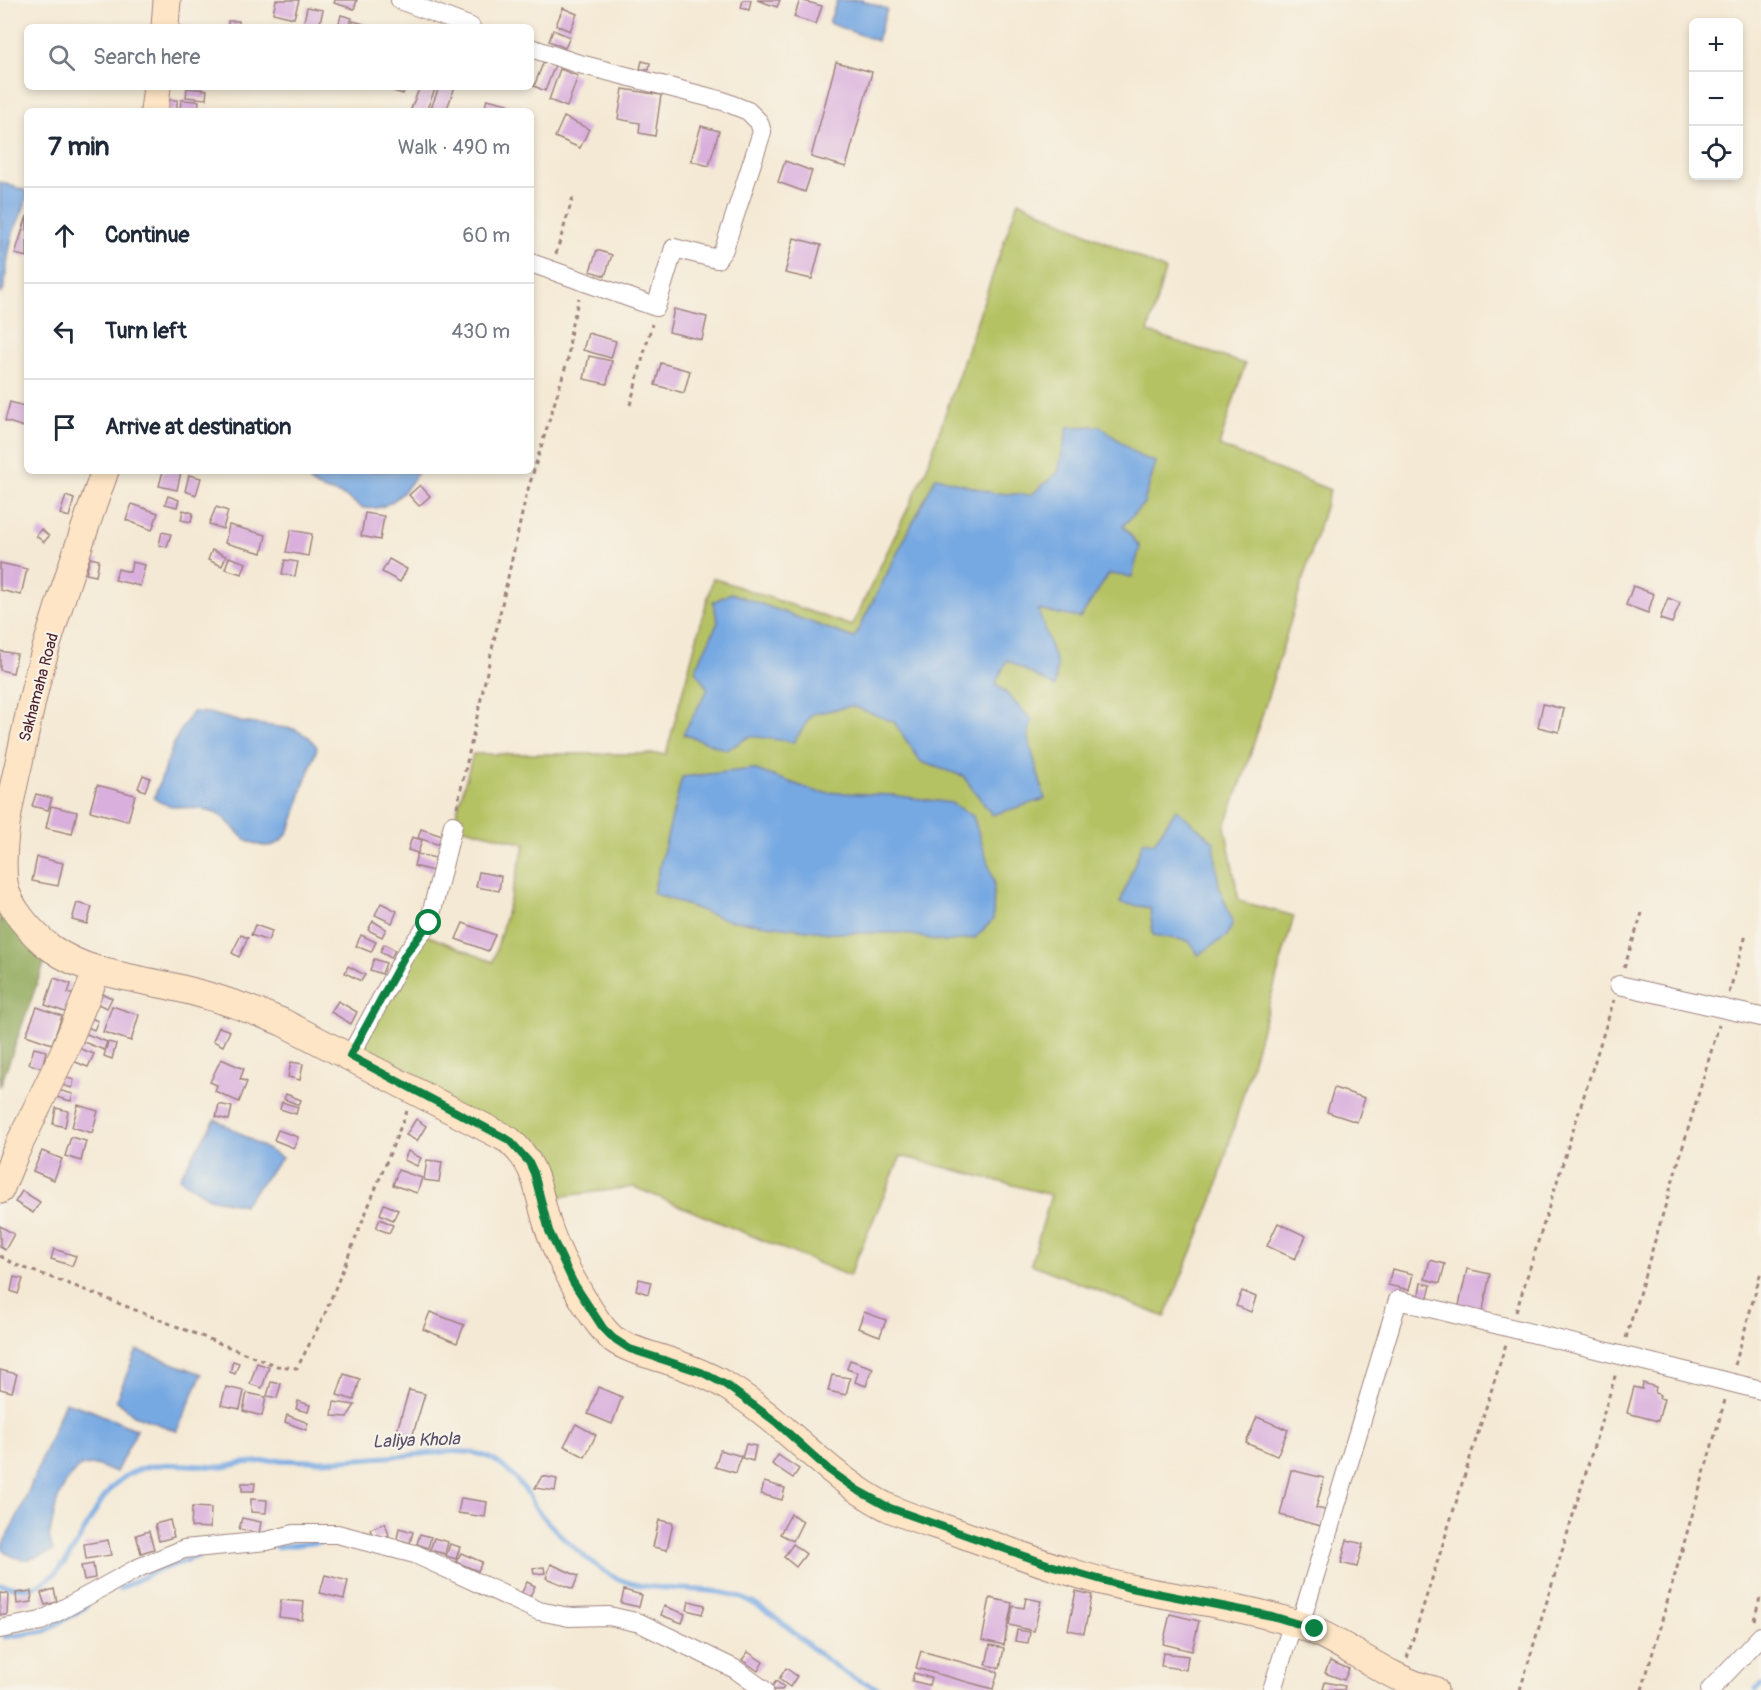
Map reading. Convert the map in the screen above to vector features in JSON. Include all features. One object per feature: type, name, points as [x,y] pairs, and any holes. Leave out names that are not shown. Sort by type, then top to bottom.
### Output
[{"type":"street","points":[[165,24],[167,0]]},
{"type":"street","points":[[400,0],[463,24]]},
{"type":"street","points":[[534,49],[576,63],[723,101],[748,111],[759,122],[762,132],[724,249],[717,260],[674,248],[656,308],[534,264]]},
{"type":"street","points":[[154,108],[157,90]]},
{"type":"street","name":"Sakhamaha Road","points":[[104,474],[41,666],[5,801],[4,884],[16,911],[30,930],[50,947],[73,961],[97,971],[172,987],[246,1007],[282,1022],[509,1140],[520,1151],[534,1173],[549,1231],[573,1282],[603,1328],[613,1338],[630,1349],[701,1372],[726,1385],[776,1422],[829,1470],[857,1490],[890,1508],[1050,1565],[1126,1587],[1272,1616],[1315,1629],[1400,1680],[1414,1686],[1434,1690]]},
{"type":"street","points":[[350,1056],[405,955],[429,923],[453,825]]},
{"type":"street","points":[[0,1190],[16,1151],[62,1056],[97,971]]},
{"type":"street","points":[[1619,985],[1761,1017]]},
{"type":"street","points":[[1272,1690],[1296,1624],[1398,1300],[1761,1390]]},
{"type":"street","points":[[0,1629],[40,1621],[138,1568],[184,1549],[267,1541],[294,1534],[337,1534],[414,1554],[539,1611],[569,1617],[609,1617],[640,1623],[735,1669],[764,1690]]},
{"type":"street","points":[[1710,1690],[1761,1636]]},
{"type":"path","points":[[552,270],[573,197]]},
{"type":"path","points":[[534,470],[568,359],[571,328],[583,282]]},
{"type":"path","points":[[630,405],[656,308]]},
{"type":"path","points":[[453,825],[533,474]]},
{"type":"path","points":[[1400,1680],[1642,913]]},
{"type":"path","points":[[1520,1690],[1746,935]]},
{"type":"path","points":[[0,1256],[16,1265],[277,1366],[297,1368],[324,1316],[416,1090]]},
{"type":"path","points":[[1642,1690],[1761,1272]]},
{"type":"green space","points":[[1018,201],[1165,270],[1148,332],[1245,364],[1219,446],[1330,490],[1246,769],[1225,826],[1239,901],[1294,916],[1213,1200],[1165,1317],[1031,1264],[1051,1195],[901,1156],[849,1276],[634,1187],[541,1199],[529,1162],[350,1056],[421,933],[493,962],[525,844],[453,825],[473,754],[666,754],[713,578],[852,626],[926,470]]},
{"type":"green space","points":[[0,884],[50,947],[0,1087]]},
{"type":"water","points":[[837,0],[861,0],[887,9],[877,41],[829,23]]},
{"type":"water","points":[[0,182],[24,190],[24,207],[12,239],[3,292],[0,294]]},
{"type":"water","points":[[1100,426],[1139,456],[1156,462],[1144,503],[1123,526],[1140,547],[1132,577],[1109,574],[1080,618],[1038,610],[1057,665],[1055,687],[1007,660],[996,683],[1032,720],[1028,737],[1045,799],[992,815],[963,776],[921,762],[894,722],[852,706],[812,714],[794,742],[750,736],[727,750],[683,734],[708,689],[695,670],[718,622],[713,602],[731,593],[854,638],[936,477],[993,493],[1031,495],[1058,472],[1068,427]]},
{"type":"water","points":[[304,474],[417,474],[397,498],[382,507],[373,508],[361,507],[347,497],[320,488]]},
{"type":"water","points":[[192,712],[209,713],[241,722],[294,729],[309,737],[317,747],[293,822],[281,841],[272,845],[261,845],[247,840],[216,813],[209,810],[176,807],[154,798],[175,740]]},
{"type":"water","points":[[753,769],[818,792],[892,795],[951,803],[973,816],[994,881],[993,920],[975,938],[944,942],[903,933],[831,933],[727,920],[653,893],[682,777]]},
{"type":"water","points":[[1176,809],[1214,842],[1219,886],[1233,923],[1227,936],[1198,955],[1189,941],[1153,935],[1150,908],[1120,903],[1143,841],[1154,843]]},
{"type":"water","points":[[215,1119],[282,1158],[243,1205],[209,1198],[179,1178]]},
{"type":"water","points":[[137,1350],[202,1374],[177,1431],[134,1415],[116,1400]]},
{"type":"water","points":[[65,1402],[137,1430],[116,1472],[96,1465],[80,1466],[66,1482],[57,1501],[49,1537],[53,1551],[39,1557],[20,1559],[1,1548],[21,1509]]},
{"type":"building","points":[[276,0],[299,0],[294,18],[273,13]]},
{"type":"building","points":[[335,0],[357,0],[354,9],[334,3]]},
{"type":"building","points":[[743,0],[751,0],[749,10],[741,8]]},
{"type":"building","points":[[757,0],[780,0],[777,7]]},
{"type":"building","points":[[800,0],[822,6],[816,24],[794,17]]},
{"type":"building","points":[[307,7],[323,10],[320,24],[304,24]]},
{"type":"building","points":[[563,8],[577,14],[570,31],[556,25]]},
{"type":"building","points":[[341,15],[352,18],[350,24],[339,24]]},
{"type":"building","points":[[228,21],[239,21],[239,24],[228,24]]},
{"type":"building","points":[[553,30],[570,37],[565,48],[549,41]]},
{"type":"building","points":[[544,61],[555,65],[545,91],[534,86]]},
{"type":"building","points":[[642,61],[650,63],[649,70],[640,69]]},
{"type":"building","points":[[836,62],[872,72],[846,167],[811,157]]},
{"type":"building","points":[[560,69],[578,76],[567,107],[549,100]]},
{"type":"building","points":[[623,89],[661,95],[655,136],[639,133],[640,123],[618,119]]},
{"type":"building","points":[[187,90],[207,90],[206,99],[186,97]]},
{"type":"building","points":[[390,90],[404,90],[403,94]]},
{"type":"building","points":[[419,90],[435,90],[427,108],[411,108]]},
{"type":"building","points":[[438,90],[454,90],[447,108],[431,108]]},
{"type":"building","points":[[487,99],[508,104],[507,108],[485,108]]},
{"type":"building","points":[[168,100],[177,100],[177,108],[167,108]]},
{"type":"building","points":[[181,100],[199,101],[198,108],[180,108]]},
{"type":"building","points":[[564,117],[589,129],[580,148],[555,137]]},
{"type":"building","points":[[701,126],[719,131],[709,166],[691,161]]},
{"type":"building","points":[[785,161],[812,171],[805,192],[778,182]]},
{"type":"building","points":[[24,226],[24,256],[15,254]]},
{"type":"building","points":[[794,238],[821,245],[812,279],[785,273]]},
{"type":"building","points":[[597,250],[612,255],[605,276],[590,271]]},
{"type":"building","points":[[674,309],[707,317],[702,340],[669,332]]},
{"type":"building","points":[[588,333],[616,341],[611,358],[583,350]]},
{"type":"building","points":[[589,356],[612,361],[607,384],[584,379]]},
{"type":"building","points":[[661,363],[690,371],[684,393],[655,385]]},
{"type":"building","points":[[10,402],[24,406],[24,427],[5,421]]},
{"type":"building","points":[[162,474],[181,474],[177,490],[159,486]]},
{"type":"building","points":[[189,475],[201,478],[196,495],[185,491]]},
{"type":"building","points":[[420,485],[430,496],[419,506],[409,495]]},
{"type":"building","points":[[66,496],[74,499],[69,517],[60,514]]},
{"type":"building","points":[[168,496],[179,500],[177,507],[165,504]]},
{"type":"building","points":[[132,504],[158,513],[152,530],[126,520]]},
{"type":"building","points":[[216,507],[228,511],[223,529],[209,524]]},
{"type":"building","points":[[183,510],[193,513],[191,522],[181,520]]},
{"type":"building","points":[[365,513],[384,516],[380,540],[361,536]]},
{"type":"building","points":[[229,525],[266,535],[262,553],[225,543]]},
{"type":"building","points":[[41,529],[49,536],[44,542],[36,536]]},
{"type":"building","points":[[291,530],[312,534],[308,556],[286,552]]},
{"type":"building","points":[[162,532],[171,534],[167,547],[159,545]]},
{"type":"building","points":[[212,550],[226,556],[222,566],[208,560]]},
{"type":"building","points":[[229,557],[246,563],[242,574],[225,569]]},
{"type":"building","points":[[90,558],[99,560],[96,576],[86,574]]},
{"type":"building","points":[[389,559],[407,569],[400,582],[382,572]]},
{"type":"building","points":[[285,560],[298,562],[295,576],[282,574]]},
{"type":"building","points":[[132,562],[145,565],[140,586],[115,580],[118,569],[130,572]]},
{"type":"building","points":[[0,563],[27,569],[21,595],[0,590]]},
{"type":"building","points":[[1633,586],[1654,594],[1648,613],[1626,605]]},
{"type":"building","points":[[1668,598],[1680,603],[1672,623],[1660,619]]},
{"type":"building","points":[[0,651],[17,654],[13,673],[0,670]]},
{"type":"building","points":[[1543,704],[1564,709],[1559,732],[1538,727]]},
{"type":"building","points":[[143,775],[150,778],[145,791],[138,788]]},
{"type":"building","points":[[97,785],[135,795],[128,821],[90,811]]},
{"type":"building","points":[[36,794],[52,798],[48,810],[32,806]]},
{"type":"building","points":[[51,806],[77,812],[72,834],[46,828]]},
{"type":"building","points":[[421,829],[442,836],[440,845],[418,838]]},
{"type":"building","points":[[412,837],[422,840],[418,853],[408,850]]},
{"type":"building","points":[[417,854],[436,858],[433,871],[414,866]]},
{"type":"building","points":[[37,857],[63,863],[58,886],[32,881]]},
{"type":"building","points":[[479,872],[501,876],[499,891],[476,887]]},
{"type":"building","points":[[77,903],[92,907],[87,924],[72,920]]},
{"type":"building","points":[[381,903],[397,911],[392,923],[375,915]]},
{"type":"building","points":[[373,921],[386,929],[382,937],[368,930]]},
{"type":"building","points":[[463,923],[495,935],[488,951],[456,939]]},
{"type":"building","points":[[255,925],[272,931],[268,941],[251,935]]},
{"type":"building","points":[[241,935],[248,938],[239,957],[232,953]]},
{"type":"building","points":[[361,935],[376,942],[371,952],[356,946]]},
{"type":"building","points":[[384,944],[395,950],[391,958],[380,952]]},
{"type":"building","points":[[374,959],[386,963],[382,974],[370,970]]},
{"type":"building","points":[[348,966],[365,975],[361,981],[345,973]]},
{"type":"building","points":[[54,978],[71,984],[68,993],[77,996],[71,1014],[45,1005]]},
{"type":"building","points":[[98,992],[112,998],[107,1008],[93,1002]]},
{"type":"building","points":[[338,1001],[357,1012],[351,1024],[331,1012]]},
{"type":"building","points":[[112,1006],[139,1015],[131,1041],[103,1032]]},
{"type":"building","points":[[37,1007],[62,1016],[52,1044],[26,1035]]},
{"type":"building","points":[[86,1016],[98,1021],[94,1030],[83,1025]]},
{"type":"building","points":[[219,1027],[230,1031],[223,1046],[213,1041]]},
{"type":"building","points":[[84,1033],[107,1042],[104,1050],[81,1041]]},
{"type":"building","points":[[108,1042],[116,1044],[112,1059],[104,1056]]},
{"type":"building","points":[[34,1048],[46,1051],[42,1068],[29,1064]]},
{"type":"building","points":[[78,1048],[94,1054],[88,1067],[73,1061]]},
{"type":"building","points":[[221,1059],[244,1069],[240,1079],[247,1082],[239,1102],[215,1091],[217,1085],[210,1082]]},
{"type":"building","points":[[291,1062],[303,1064],[300,1080],[288,1077]]},
{"type":"building","points":[[58,1075],[74,1080],[72,1088],[55,1083]]},
{"type":"building","points":[[1334,1088],[1365,1098],[1357,1122],[1327,1112]]},
{"type":"building","points":[[54,1089],[73,1094],[71,1101],[52,1096]]},
{"type":"building","points":[[286,1094],[301,1100],[299,1105],[284,1099]]},
{"type":"building","points":[[282,1102],[298,1107],[296,1114],[280,1109]]},
{"type":"building","points":[[219,1104],[232,1107],[229,1120],[216,1117]]},
{"type":"building","points":[[78,1105],[98,1111],[92,1133],[72,1127]]},
{"type":"building","points":[[56,1108],[68,1111],[65,1127],[53,1124]]},
{"type":"building","points":[[416,1119],[426,1126],[417,1141],[406,1135]]},
{"type":"building","points":[[278,1130],[298,1137],[294,1148],[274,1140]]},
{"type":"building","points":[[71,1137],[86,1141],[81,1161],[65,1156]]},
{"type":"building","points":[[42,1151],[62,1159],[54,1180],[33,1171]]},
{"type":"building","points":[[408,1151],[421,1158],[417,1166],[404,1160]]},
{"type":"building","points":[[427,1160],[442,1162],[439,1182],[424,1180]]},
{"type":"building","points":[[398,1170],[422,1178],[417,1193],[393,1185]]},
{"type":"building","points":[[22,1191],[40,1202],[33,1213],[15,1202]]},
{"type":"building","points":[[384,1204],[398,1210],[393,1220],[380,1214]]},
{"type":"building","points":[[380,1219],[393,1225],[389,1233],[376,1228]]},
{"type":"building","points":[[1278,1223],[1306,1236],[1295,1259],[1267,1246]]},
{"type":"building","points":[[0,1226],[14,1234],[5,1250],[0,1247]]},
{"type":"building","points":[[54,1249],[76,1256],[72,1266],[51,1259]]},
{"type":"building","points":[[1430,1260],[1445,1264],[1440,1283],[1425,1279]]},
{"type":"building","points":[[1392,1269],[1413,1274],[1409,1290],[1388,1285]]},
{"type":"building","points":[[1467,1269],[1490,1274],[1482,1315],[1458,1310]]},
{"type":"building","points":[[14,1277],[23,1279],[18,1294],[11,1291]]},
{"type":"building","points":[[639,1279],[651,1282],[648,1294],[636,1290]]},
{"type":"building","points":[[1421,1283],[1431,1285],[1427,1301],[1418,1299]]},
{"type":"building","points":[[1242,1291],[1256,1297],[1251,1312],[1236,1306]]},
{"type":"building","points":[[430,1312],[464,1325],[457,1343],[423,1329]]},
{"type":"building","points":[[864,1312],[886,1320],[880,1336],[858,1328]]},
{"type":"building","points":[[850,1360],[873,1368],[866,1386],[855,1382],[858,1373],[847,1369]]},
{"type":"building","points":[[233,1361],[239,1363],[235,1374],[230,1372]]},
{"type":"building","points":[[257,1363],[269,1367],[262,1388],[250,1384]]},
{"type":"building","points":[[0,1370],[17,1374],[12,1392],[0,1389]]},
{"type":"building","points":[[344,1374],[360,1379],[354,1400],[337,1395]]},
{"type":"building","points":[[832,1375],[850,1378],[846,1395],[828,1391]]},
{"type":"building","points":[[271,1382],[281,1384],[277,1398],[267,1396]]},
{"type":"building","points":[[1643,1383],[1656,1387],[1655,1393],[1660,1395],[1659,1398],[1664,1399],[1658,1421],[1627,1413],[1634,1387],[1642,1389]]},
{"type":"building","points":[[226,1387],[244,1391],[240,1409],[221,1405]]},
{"type":"building","points":[[598,1387],[622,1397],[612,1424],[588,1414]]},
{"type":"building","points":[[409,1390],[425,1394],[410,1444],[396,1434]]},
{"type":"building","points":[[247,1393],[266,1397],[262,1416],[243,1411]]},
{"type":"building","points":[[298,1401],[310,1405],[308,1412],[296,1409]]},
{"type":"building","points":[[334,1402],[355,1405],[347,1417],[332,1416]]},
{"type":"building","points":[[287,1415],[308,1423],[306,1430],[285,1422]]},
{"type":"building","points":[[1257,1417],[1288,1430],[1277,1456],[1246,1443]]},
{"type":"building","points":[[576,1424],[596,1435],[585,1457],[564,1446]]},
{"type":"building","points":[[746,1444],[756,1446],[753,1461],[742,1458]]},
{"type":"building","points":[[720,1450],[741,1456],[736,1473],[715,1467]]},
{"type":"building","points":[[778,1455],[799,1469],[793,1478],[772,1464]]},
{"type":"building","points":[[1291,1470],[1324,1478],[1316,1508],[1325,1510],[1321,1526],[1280,1515]]},
{"type":"building","points":[[542,1476],[557,1479],[555,1491],[535,1488]]},
{"type":"building","points":[[764,1482],[785,1488],[782,1500],[761,1494]]},
{"type":"building","points":[[242,1483],[255,1483],[254,1491],[242,1491]]},
{"type":"building","points":[[461,1498],[487,1502],[485,1517],[458,1513]]},
{"type":"building","points":[[251,1499],[267,1500],[266,1513],[251,1512]]},
{"type":"building","points":[[192,1507],[211,1508],[210,1528],[191,1527]]},
{"type":"building","points":[[791,1514],[803,1521],[793,1541],[780,1534]]},
{"type":"building","points":[[242,1518],[261,1522],[259,1533],[239,1529]]},
{"type":"building","points":[[170,1520],[174,1537],[159,1541],[155,1524]]},
{"type":"building","points":[[659,1520],[673,1523],[667,1550],[653,1547]]},
{"type":"building","points":[[385,1523],[389,1535],[374,1541],[370,1529]]},
{"type":"building","points":[[399,1528],[413,1532],[410,1543],[397,1539]]},
{"type":"building","points":[[149,1531],[154,1549],[141,1553],[136,1535]]},
{"type":"building","points":[[420,1534],[431,1537],[428,1548],[417,1544]]},
{"type":"building","points":[[434,1538],[448,1542],[445,1554],[430,1550]]},
{"type":"building","points":[[108,1540],[111,1555],[86,1559],[84,1544]]},
{"type":"building","points":[[1347,1540],[1363,1544],[1357,1567],[1341,1563]]},
{"type":"building","points":[[450,1544],[460,1547],[456,1559],[446,1556]]},
{"type":"building","points":[[793,1544],[806,1554],[796,1567],[784,1557]]},
{"type":"building","points":[[461,1553],[482,1562],[478,1571],[456,1562]]},
{"type":"building","points":[[93,1564],[95,1578],[84,1580],[81,1566]]},
{"type":"building","points":[[551,1564],[578,1576],[573,1589],[546,1578]]},
{"type":"building","points":[[544,1567],[545,1573],[534,1574],[533,1568]]},
{"type":"building","points":[[325,1575],[348,1581],[344,1599],[320,1593]]},
{"type":"building","points":[[527,1582],[535,1586],[528,1600],[520,1596]]},
{"type":"building","points":[[54,1589],[57,1602],[45,1605],[41,1593]]},
{"type":"building","points":[[624,1590],[642,1595],[639,1607],[621,1603]]},
{"type":"building","points":[[31,1591],[32,1602],[17,1604],[16,1593]]},
{"type":"building","points":[[1076,1591],[1092,1595],[1084,1633],[1068,1630]]},
{"type":"building","points":[[0,1593],[8,1594],[7,1615],[0,1615]]},
{"type":"building","points":[[990,1598],[1012,1603],[1004,1645],[982,1640]]},
{"type":"building","points":[[1026,1598],[1041,1601],[1034,1631],[1009,1625],[1013,1606],[1024,1608]]},
{"type":"building","points":[[281,1600],[304,1602],[302,1620],[279,1617]]},
{"type":"building","points":[[689,1601],[705,1605],[702,1614],[687,1610]]},
{"type":"building","points":[[664,1606],[685,1614],[682,1623],[661,1615]]},
{"type":"building","points":[[1170,1614],[1199,1621],[1192,1651],[1163,1644]]},
{"type":"building","points":[[1017,1630],[1030,1632],[1028,1643],[1015,1641]]},
{"type":"building","points":[[990,1645],[1004,1648],[1000,1668],[986,1665]]},
{"type":"building","points":[[921,1651],[998,1672],[993,1689],[916,1668]]},
{"type":"building","points":[[748,1652],[763,1662],[758,1671],[742,1660]]},
{"type":"building","points":[[1163,1653],[1188,1656],[1186,1670],[1161,1666]]},
{"type":"building","points":[[1330,1661],[1349,1669],[1344,1680],[1325,1673]]},
{"type":"building","points":[[786,1668],[797,1676],[790,1687],[779,1679]]},
{"type":"building","points":[[914,1673],[931,1678],[929,1685],[912,1681]]},
{"type":"building","points":[[776,1681],[784,1687],[782,1690],[771,1688]]},
{"type":"building","points":[[1325,1682],[1345,1686],[1344,1690],[1323,1690]]},
{"type":"waterway","name":"Laliya Khola","points":[[0,1585],[32,1587],[51,1577],[64,1564],[105,1497],[117,1483],[131,1473],[142,1469],[164,1465],[226,1467],[279,1460],[341,1460],[468,1452],[487,1457],[506,1469],[525,1490],[535,1508],[552,1527],[604,1571],[634,1584],[717,1592],[748,1601],[776,1618],[846,1673],[882,1690]]},
{"type":"waterway","points":[[276,1547],[321,1542]]},
{"type":"waterway","points":[[119,1589],[151,1573],[199,1556]]},
{"type":"waterway","points":[[5,1637],[45,1631],[87,1606]]},
{"type":"waterway","name":"Laliya Khola","points":[[1755,1690],[1761,1685]]},
{"type":"route","points":[[429,923],[405,955],[350,1056],[509,1140],[520,1151],[534,1173],[549,1231],[573,1282],[603,1328],[613,1338],[630,1349],[701,1372],[726,1385],[776,1422],[829,1470],[857,1490],[890,1508],[1050,1565],[1126,1587],[1272,1616],[1315,1629]]}]
